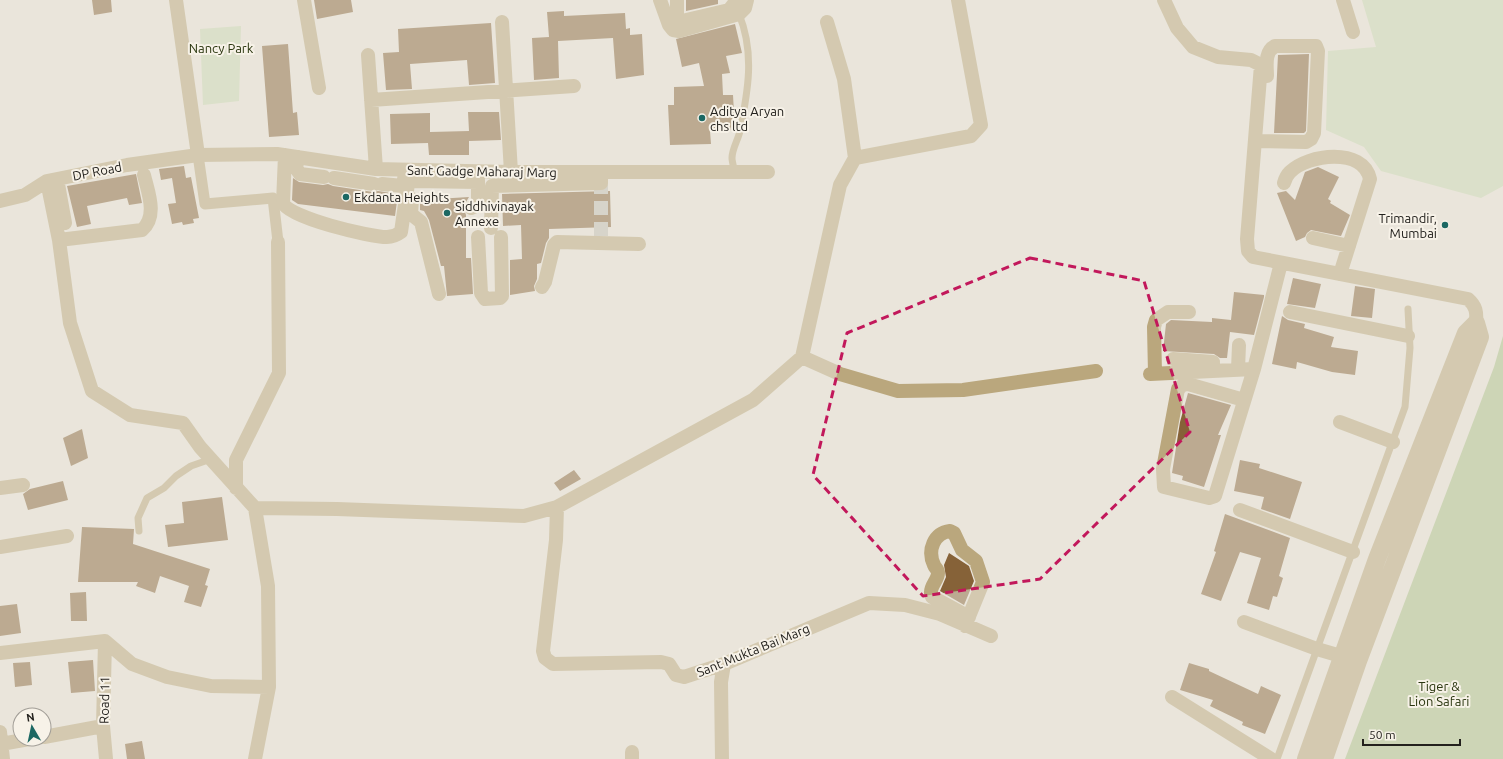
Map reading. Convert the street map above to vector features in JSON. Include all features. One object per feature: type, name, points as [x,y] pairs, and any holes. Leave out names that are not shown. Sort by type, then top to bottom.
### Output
[{"type":"street","points":[[176,0],[204,204],[273,198],[278,242],[279,373],[236,460],[236,488]]},
{"type":"street","points":[[304,0],[319,88]]},
{"type":"street","points":[[660,0],[669,25],[673,30],[679,31],[738,7]]},
{"type":"street","points":[[677,0],[677,17],[682,21],[738,7],[744,8],[747,0]]},
{"type":"street","points":[[855,158],[971,136],[981,125],[958,0]]},
{"type":"street","points":[[1164,0],[1177,28],[1193,47],[1218,57],[1251,60],[1261,64],[1260,141]]},
{"type":"street","points":[[1343,0],[1353,32]]},
{"type":"street","points":[[502,22],[511,172]]},
{"type":"street","points":[[255,508],[337,509],[524,516],[557,507],[753,400],[802,357],[840,185],[855,158],[844,79],[827,22]]},
{"type":"street","points":[[1260,141],[1306,142],[1311,139],[1314,133],[1318,51],[1316,46],[1275,46],[1270,49],[1267,56],[1260,141],[1248,251],[1253,257],[1468,299],[1473,304],[1477,312],[1476,322],[1466,333],[1376,559],[1324,759]]},
{"type":"street","points":[[368,56],[376,169]]},
{"type":"street","points":[[371,100],[574,86]]},
{"type":"street","name":"Sant Gadge Maharaj Marg","points":[[198,155],[291,156],[413,175],[511,172],[768,172]]},
{"type":"street","name":"DP Road","points":[[0,201],[25,195],[56,182],[99,172],[198,155]]},
{"type":"street","points":[[291,156],[283,203],[286,208],[319,222],[381,236],[393,236],[401,232],[413,175]]},
{"type":"street","points":[[291,156],[300,174],[402,186],[413,175]]},
{"type":"street","points":[[1284,183],[1291,171],[1313,160],[1329,157],[1352,158],[1366,167],[1370,179],[1340,274]]},
{"type":"street","points":[[353,181],[354,166]]},
{"type":"street","points":[[64,240],[142,230],[148,224],[151,210],[140,171],[99,172]]},
{"type":"street","points":[[492,186],[601,183],[601,173]]},
{"type":"street","points":[[484,174],[492,186],[489,237],[484,174]]},
{"type":"street","points":[[471,208],[478,205],[484,174]]},
{"type":"street","points":[[413,175],[411,214],[421,222],[439,294]]},
{"type":"street","points":[[56,182],[64,240],[70,323],[92,391],[130,415],[183,423],[211,459],[255,508],[268,586],[269,687],[255,759]]},
{"type":"street","points":[[1313,238],[1349,246]]},
{"type":"street","points":[[542,286],[545,282],[555,243],[601,240],[638,244]]},
{"type":"street","points":[[1244,400],[1188,384],[1183,385],[1178,389],[1163,469],[1164,487],[1209,498],[1215,496],[1254,368],[1281,263]]},
{"type":"street","points":[[1189,312],[1168,312],[1161,315],[1156,320],[1154,327],[1152,373],[1198,366],[1212,362]]},
{"type":"street","points":[[1290,312],[1408,336]]},
{"type":"street","points":[[1238,369],[1239,345]]},
{"type":"street","points":[[802,357],[840,374],[898,391],[963,390],[1096,371]]},
{"type":"street","points":[[1173,359],[1198,366],[1238,369],[1254,368]]},
{"type":"street","points":[[1340,422],[1393,442]]},
{"type":"street","points":[[0,488],[23,485]]},
{"type":"street","name":"Sant Mukta Bai Marg","points":[[557,507],[556,540],[543,651],[545,658],[553,664],[661,662],[669,664],[676,675],[684,677],[724,664],[869,604],[906,605],[967,621],[991,636]]},
{"type":"street","points":[[1240,510],[1353,552]]},
{"type":"street","points":[[945,531],[954,533],[962,550],[976,560],[982,577],[983,582],[967,621],[932,597],[930,593],[938,575],[931,553],[932,543],[945,531]]},
{"type":"street","points":[[0,547],[67,536]]},
{"type":"street","points":[[1244,622],[1317,649],[1350,659]]},
{"type":"street","points":[[0,653],[105,641],[132,664],[167,677],[211,686],[269,687]]},
{"type":"street","name":"Road 11","points":[[105,641],[104,726],[106,759]]},
{"type":"street","points":[[1306,759],[1350,659]]},
{"type":"street","points":[[722,759],[721,682],[724,664]]},
{"type":"street","points":[[1172,697],[1271,759]]},
{"type":"street","points":[[52,735],[104,726]]},
{"type":"street","points":[[3,759],[1,738],[12,738]]},
{"type":"lane","points":[[735,173],[732,157],[739,136],[746,102],[750,56],[746,30],[738,7]]},
{"type":"lane","points":[[1277,759],[1405,407],[1410,348],[1408,336],[1408,309]]},
{"type":"lane","points":[[139,531],[138,518],[147,498],[164,488],[176,476],[191,466],[211,459]]},
{"type":"highlighted area","points":[[1030,258],[1144,281],[1190,432],[1040,579],[923,596],[813,475],[847,333]]},
{"type":"green space","points":[[1362,0],[1503,0],[1503,186],[1481,198],[1381,171],[1364,147],[1326,130],[1328,51],[1376,47]]},
{"type":"green space","name":"Nancy Park","points":[[241,26],[239,101],[203,105],[200,29]]},
{"type":"green space","name":"Tiger & Lion Safari","points":[[1503,336],[1503,759],[1345,759],[1494,367]]},
{"type":"building","points":[[92,0],[111,0],[112,12],[94,15]]},
{"type":"building","points":[[314,0],[351,0],[353,12],[317,19]]},
{"type":"building","points":[[686,0],[718,0],[718,4],[686,11]]},
{"type":"building","points":[[564,11],[564,16],[625,13],[626,29],[630,28],[630,35],[642,34],[644,75],[616,79],[613,38],[558,41],[559,78],[534,80],[532,38],[549,37],[547,12]]},
{"type":"building","points":[[491,23],[495,83],[469,85],[467,60],[410,64],[412,89],[386,90],[383,53],[399,52],[398,29]]},
{"type":"building","points":[[735,24],[742,53],[726,56],[730,73],[722,74],[723,95],[733,95],[735,130],[710,131],[711,144],[670,145],[668,105],[674,105],[674,87],[704,86],[699,63],[682,67],[676,39]]},
{"type":"building","points":[[288,44],[293,113],[297,112],[299,135],[269,137],[262,46]]},
{"type":"building","points":[[1309,54],[1306,131],[1304,133],[1274,133],[1278,55]]},
{"type":"building","points":[[468,112],[499,112],[501,140],[469,141],[469,155],[429,155],[428,143],[391,144],[390,114],[430,113],[430,132],[469,131]]},
{"type":"building","points":[[184,166],[186,178],[191,177],[199,218],[193,219],[194,223],[183,225],[182,222],[172,224],[168,204],[176,203],[172,178],[161,180],[159,169]]},
{"type":"building","points":[[1318,167],[1339,177],[1328,199],[1331,201],[1330,203],[1350,215],[1341,236],[1311,230],[1305,237],[1296,241],[1277,193],[1286,191],[1295,200],[1305,172]]},
{"type":"building","points":[[136,174],[142,203],[129,205],[127,198],[87,206],[91,224],[77,227],[67,186]]},
{"type":"building","name":"Ekdanta Heights","points":[[293,178],[299,182],[323,185],[328,184],[373,192],[378,191],[398,194],[395,216],[298,204],[292,200]]},
{"type":"building","points":[[610,191],[611,227],[549,229],[549,238],[546,243],[541,263],[537,264],[537,279],[534,286],[535,291],[510,295],[510,260],[522,259],[521,225],[503,226],[502,194]]},
{"type":"building","points":[[469,197],[463,207],[466,215],[466,258],[471,258],[473,294],[447,296],[444,266],[441,266],[429,220],[424,211],[420,210],[420,200]]},
{"type":"building","points":[[1293,278],[1321,284],[1315,308],[1287,304]]},
{"type":"building","points":[[1355,286],[1375,289],[1372,318],[1351,316]]},
{"type":"building","points":[[1234,292],[1264,295],[1264,297],[1254,335],[1230,332],[1227,358],[1220,358],[1214,354],[1163,351],[1166,324],[1171,320],[1212,322],[1212,318],[1231,320]]},
{"type":"building","points":[[1282,316],[1288,320],[1305,324],[1304,328],[1334,337],[1331,347],[1358,351],[1355,375],[1332,372],[1297,362],[1296,369],[1272,364]]},
{"type":"building","points":[[1188,393],[1231,405],[1218,435],[1221,435],[1204,487],[1182,480],[1183,476],[1172,473],[1180,422]]},
{"type":"building","points":[[82,429],[88,458],[71,466],[63,438]]},
{"type":"building","points":[[1240,460],[1260,464],[1259,468],[1302,482],[1290,519],[1261,509],[1264,497],[1234,491]]},
{"type":"building","points":[[574,470],[581,479],[560,491],[554,483]]},
{"type":"building","points":[[63,481],[68,500],[28,510],[23,494],[30,489]]},
{"type":"building","points":[[222,497],[228,540],[168,547],[165,525],[184,523],[182,502]]},
{"type":"building","points":[[1225,514],[1290,538],[1279,576],[1283,578],[1277,597],[1273,596],[1269,610],[1247,603],[1261,558],[1240,552],[1221,601],[1201,594],[1216,552],[1214,551]]},
{"type":"building","points":[[82,527],[134,529],[133,544],[210,569],[205,585],[208,586],[201,607],[184,602],[189,586],[160,576],[155,593],[136,586],[138,582],[78,582]]},
{"type":"building","points":[[949,553],[969,566],[974,581],[964,605],[940,591],[946,577],[944,565]]},
{"type":"building","points":[[86,592],[87,621],[71,621],[70,593]]},
{"type":"building","points":[[17,604],[21,633],[0,636],[0,606]]},
{"type":"building","points":[[93,660],[95,691],[71,693],[68,662]]},
{"type":"building","points":[[30,662],[32,685],[15,687],[13,663]]},
{"type":"building","points":[[1189,663],[1209,669],[1209,671],[1258,694],[1261,686],[1281,695],[1265,734],[1242,725],[1243,722],[1210,706],[1213,700],[1180,690]]},
{"type":"building","points":[[142,741],[145,759],[127,759],[125,744]]},
{"type":"tunnel","points":[[601,183],[601,236]]},
{"type":"place","name":"Aditya Aryan chs ltd","points":[[702,118]]},
{"type":"place","name":"Ekdanta Heights","points":[[346,197]]},
{"type":"place","name":"Siddhivinayak Annexe","points":[[447,213]]},
{"type":"place","name":"Trimandir, Mumbai","points":[[1445,225]]}]
